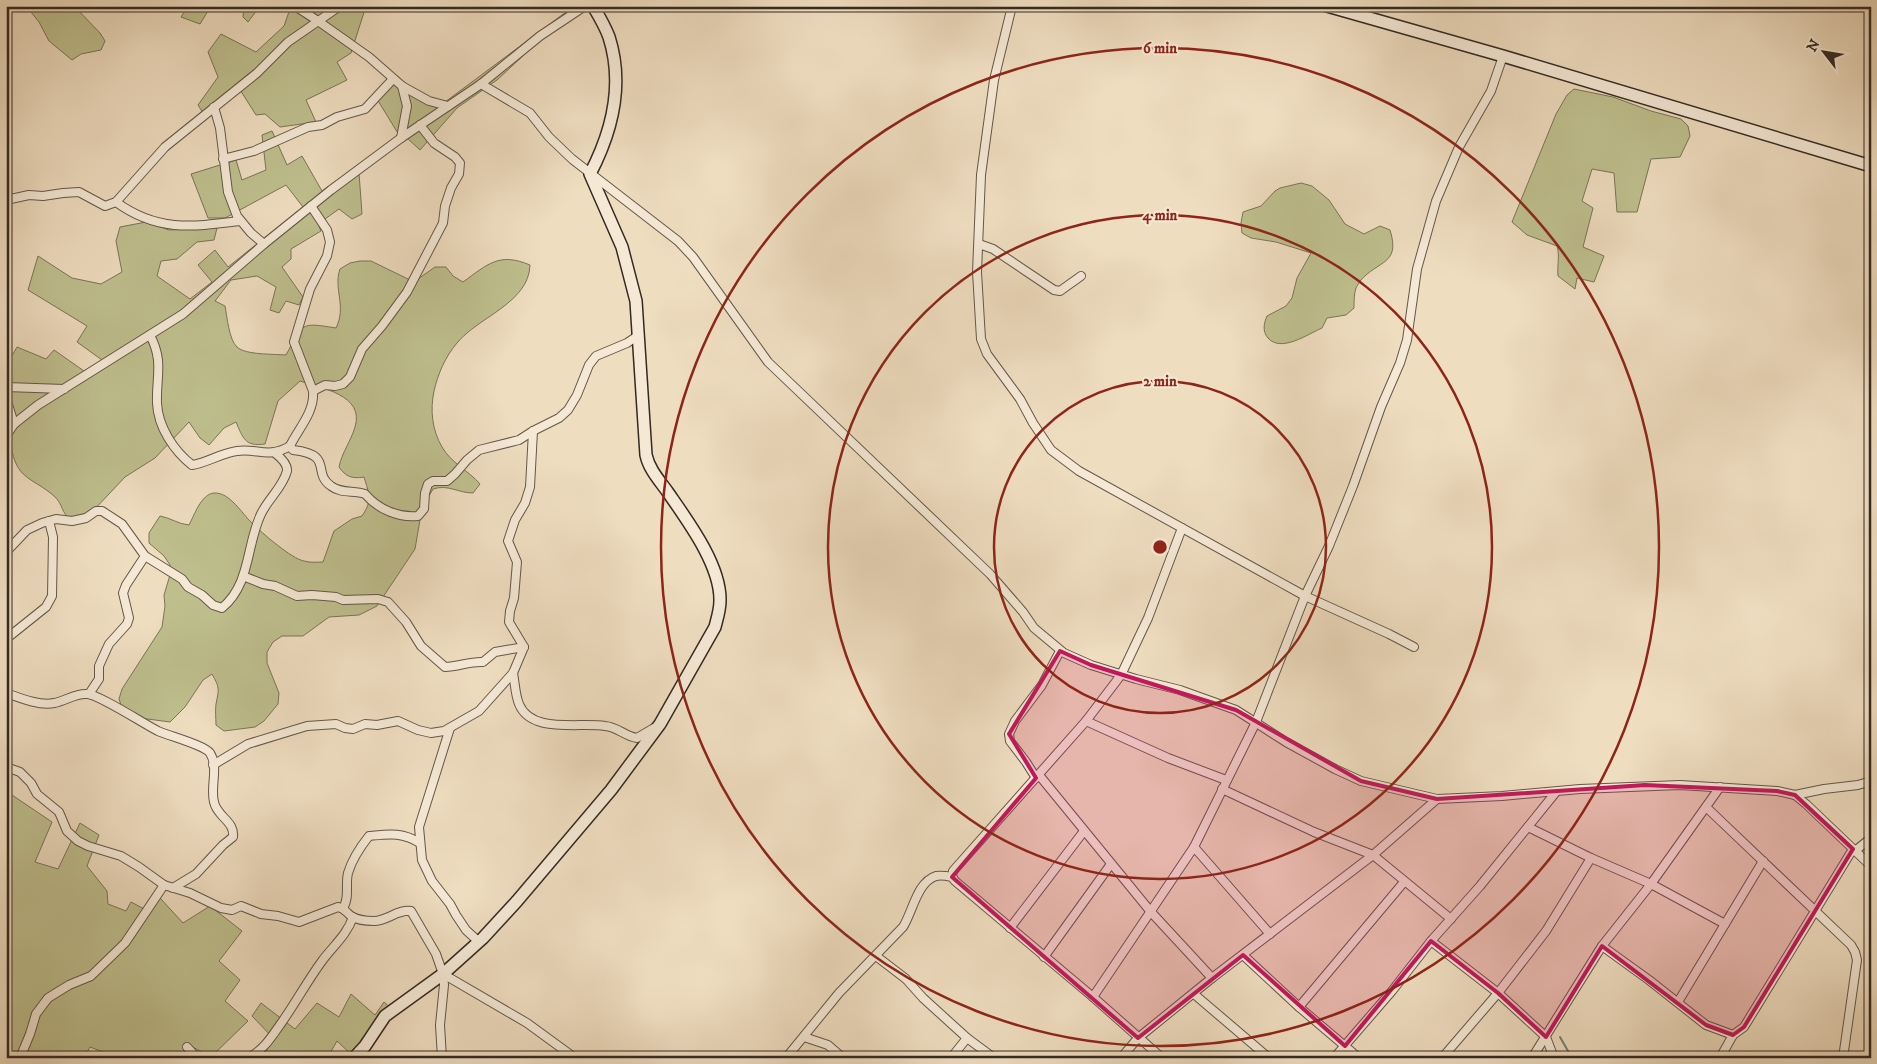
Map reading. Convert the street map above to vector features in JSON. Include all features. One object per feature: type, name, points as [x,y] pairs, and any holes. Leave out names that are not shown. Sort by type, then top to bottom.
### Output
[{"type":"street","points":[[295,6],[318,20],[369,57],[402,86],[429,101],[448,106]]},
{"type":"street","points":[[6,200],[29,195],[43,196],[63,192],[79,192],[105,206],[116,202],[165,147],[257,73],[288,42],[340,6]]},
{"type":"street","points":[[6,436],[14,424],[38,404],[184,314],[311,206],[401,138],[481,84],[540,36],[585,6]]},
{"type":"street","points":[[354,1058],[365,1046],[385,1016],[443,974],[479,942],[517,901],[611,790],[660,724],[715,627],[720,600],[711,564],[696,533],[647,461],[636,301],[622,247],[590,174],[608,132],[613,115],[616,73],[614,54],[608,34],[593,6]]},
{"type":"street","points":[[1012,6],[994,80],[981,175],[977,272],[982,345],[991,361],[1020,399],[1051,450],[1079,471],[1305,596],[1414,647]]},
{"type":"street","points":[[1327,6],[1503,56],[1871,166]]},
{"type":"street","points":[[1093,997],[1194,846],[1256,722],[1305,596],[1329,546],[1381,407],[1400,363],[1407,340],[1417,269],[1436,201],[1459,147],[1491,91],[1503,56]]},
{"type":"street","points":[[223,159],[254,151],[308,128],[322,125],[337,117],[365,109],[393,78]]},
{"type":"street","points":[[481,84],[530,113],[549,137],[590,174],[666,231],[693,256],[768,362],[990,574],[1023,612],[1034,628],[1060,651],[1091,665],[1190,693],[1236,710],[1286,742],[1326,764],[1361,780],[1437,799],[1645,786],[1720,787],[1777,791],[1796,795],[1858,785],[1871,781]]},
{"type":"street","points":[[401,138],[407,106],[402,86]]},
{"type":"street","points":[[214,107],[220,128],[228,192],[240,221],[264,244]]},
{"type":"street","points":[[313,391],[325,385],[335,386],[343,384],[350,377],[362,349],[407,292],[443,223],[445,206],[451,188],[459,174],[460,163],[455,157],[434,143],[420,125]]},
{"type":"street","points":[[116,202],[142,218],[160,224],[188,226],[240,221]]},
{"type":"street","points":[[150,335],[156,346],[158,362],[157,404],[168,437],[183,458],[192,465],[200,464],[234,451],[280,452],[290,446],[309,412],[314,398],[294,342],[310,289],[327,256],[330,242],[327,230],[311,206]]},
{"type":"street","points":[[979,244],[994,249],[1054,290],[1060,291],[1081,276]]},
{"type":"street","points":[[290,446],[293,450],[307,451],[312,454],[322,466],[325,481],[330,486],[338,490],[365,494],[373,503],[405,517],[418,516],[424,509],[425,493],[428,484],[433,481],[447,481],[479,450],[519,440],[558,418],[568,410],[577,395],[589,365],[596,356],[603,351],[612,350],[639,335]]},
{"type":"street","points":[[6,387],[64,389]]},
{"type":"street","points":[[6,398],[14,424]]},
{"type":"street","points":[[524,647],[509,622],[517,562],[508,541],[530,487],[533,431]]},
{"type":"street","points":[[6,552],[27,530],[49,521],[86,518],[96,511],[102,511],[122,524],[145,556],[182,579],[188,587],[202,595],[213,605],[222,608],[232,599],[243,576],[260,515],[287,470],[287,466],[275,452]]},
{"type":"street","points":[[6,639],[46,606],[52,596],[53,537],[49,521]]},
{"type":"street","points":[[1162,1058],[1093,997],[955,882],[952,876],[953,871],[1086,721],[1121,674],[1148,618],[1182,528]]},
{"type":"street","points":[[89,694],[99,679],[99,666],[109,644],[127,624],[129,618],[123,593],[126,585],[145,556]]},
{"type":"street","points":[[243,576],[263,584],[275,586],[297,596],[336,597],[343,600],[378,599],[388,602],[406,622],[420,646],[445,667],[453,667],[475,661],[482,662],[495,652],[524,647]]},
{"type":"street","points":[[213,765],[248,744],[307,726],[336,724],[354,729],[365,724],[377,725],[398,721],[418,730],[431,733],[444,731],[479,711],[513,673],[524,647]]},
{"type":"street","points":[[1060,651],[1042,685],[1015,722],[1009,734],[1010,741],[1037,776],[1069,810],[1151,912],[1212,978]]},
{"type":"street","points":[[513,673],[519,704],[525,714],[537,722],[605,726],[619,729],[629,737],[636,738],[660,724]]},
{"type":"street","points":[[6,694],[52,704],[76,695],[89,694],[155,730],[202,747],[209,753],[213,765],[212,787],[216,810],[230,823],[234,830],[233,837],[196,874],[173,888]]},
{"type":"street","points":[[1086,721],[1168,758],[1226,780]]},
{"type":"street","points":[[450,728],[440,766],[419,827],[422,860],[432,881],[450,904],[466,930],[479,942]]},
{"type":"street","points":[[6,768],[20,772],[31,783],[36,794],[59,812],[67,831],[78,841],[121,856],[164,885],[190,892],[221,908],[232,910],[241,906],[261,914],[278,916],[299,922],[338,907],[343,908],[353,917],[369,921],[377,921],[405,910],[411,911],[436,954],[443,974],[444,984],[440,1025],[442,1058]]},
{"type":"street","points":[[1532,1058],[1602,946],[1651,884],[1720,787]]},
{"type":"street","points":[[1222,789],[1314,832],[1373,855],[1451,919]]},
{"type":"street","points":[[1334,1058],[1392,991],[1431,941],[1480,886],[1556,792]]},
{"type":"street","points":[[1796,795],[1871,866]]},
{"type":"street","points":[[1121,1058],[1138,1038],[1212,978],[1373,855],[1437,799]]},
{"type":"street","points":[[1706,807],[1851,944],[1855,952],[1856,969],[1843,1058]]},
{"type":"street","points":[[1528,827],[1591,858],[1651,884],[1725,924]]},
{"type":"street","points":[[1010,928],[1084,831]]},
{"type":"street","points":[[343,908],[346,903],[348,874],[360,847],[369,836],[393,833],[409,836],[420,843]]},
{"type":"street","points":[[1720,1058],[1733,1035],[1744,1027],[1854,850],[1871,838]]},
{"type":"street","points":[[1194,846],[1270,934]]},
{"type":"street","points":[[1442,1058],[1498,993],[1546,931],[1591,858]]},
{"type":"street","points":[[1678,1002],[1763,861]]},
{"type":"street","points":[[1044,957],[1111,864]]},
{"type":"street","points":[[786,1058],[840,993],[903,927],[910,916],[915,896],[928,880],[937,875],[952,876]]},
{"type":"street","points":[[1299,1007],[1404,882]]},
{"type":"street","points":[[20,1058],[36,1014],[48,998],[69,985],[91,976],[125,943],[164,885]]},
{"type":"street","points":[[248,1058],[255,1054],[272,1036],[292,1009],[323,960],[349,929],[353,917]]},
{"type":"street","points":[[1431,941],[1498,993],[1546,1037],[1554,1058]]},
{"type":"street","points":[[1602,946],[1706,1024],[1733,1035]]},
{"type":"street","points":[[1242,955],[1299,1007],[1360,1058]]},
{"type":"street","points":[[876,956],[906,979],[923,998],[968,1038],[994,1058]]},
{"type":"street","points":[[443,974],[526,1023],[575,1058]]},
{"type":"street","points":[[1194,994],[1269,1058]]},
{"type":"street","points":[[804,1037],[828,1045],[843,1058]]},
{"type":"street","points":[[951,1058],[968,1038]]},
{"type":"street","points":[[187,1047],[197,1058]]},
{"type":"highlighted area","points":[[1060,651],[1091,665],[1236,710],[1361,781],[1437,799],[1645,785],[1777,791],[1795,795],[1853,849],[1744,1027],[1733,1035],[1706,1025],[1602,946],[1546,1037],[1498,993],[1431,941],[1345,1046],[1243,955],[1138,1038],[952,877],[1036,778],[1009,734]]},
{"type":"green space","points":[[26,6],[74,6],[100,33],[105,41],[101,50],[81,54],[72,60],[49,41],[39,22]]},
{"type":"green space","points":[[188,6],[211,6],[200,24],[181,17]]},
{"type":"green space","points":[[244,6],[260,6],[248,22],[243,17]]},
{"type":"green space","points":[[291,6],[366,6],[351,53],[337,62],[347,80],[306,100],[316,122],[280,127],[265,114],[256,115],[237,85],[203,113],[198,105],[218,77],[208,52],[221,34],[256,52],[284,26]]},
{"type":"green space","points":[[574,6],[591,6],[539,41],[497,80],[457,108],[420,150],[407,138],[359,173],[362,214],[352,219],[339,209],[318,224],[321,231],[291,249],[291,259],[282,267],[303,297],[299,305],[286,301],[279,313],[270,310],[276,287],[257,276],[231,280],[215,301],[225,306],[230,334],[237,347],[253,353],[286,355],[296,336],[304,327],[315,325],[336,328],[340,312],[338,276],[340,269],[350,263],[371,261],[408,279],[418,279],[435,267],[446,267],[453,276],[463,282],[494,262],[510,260],[530,265],[527,278],[521,290],[512,300],[477,325],[453,348],[442,366],[434,391],[432,405],[433,420],[436,434],[442,447],[450,458],[480,484],[473,493],[448,488],[433,489],[422,508],[415,549],[377,606],[359,615],[329,617],[303,636],[282,636],[273,642],[267,652],[267,663],[279,693],[278,704],[264,721],[255,727],[224,731],[216,725],[218,689],[212,674],[203,680],[185,707],[170,722],[140,718],[122,708],[119,699],[122,689],[162,627],[165,606],[164,595],[170,575],[170,565],[164,556],[149,543],[149,533],[160,516],[189,525],[198,506],[205,497],[214,493],[220,494],[235,504],[248,519],[292,556],[307,562],[323,562],[334,531],[352,519],[362,516],[368,506],[368,493],[364,477],[356,478],[350,476],[339,467],[355,427],[356,416],[354,407],[348,400],[329,390],[300,381],[278,401],[265,444],[249,443],[241,433],[236,422],[224,428],[209,445],[200,438],[189,422],[155,458],[125,477],[92,512],[72,521],[54,496],[21,472],[13,456],[11,445],[6,454],[6,361],[9,361],[17,347],[46,359],[54,350],[84,371],[102,360],[77,342],[87,326],[28,290],[38,256],[72,278],[101,284],[122,272],[116,241],[120,227],[146,222],[169,230],[217,228],[214,240],[197,242],[177,259],[161,261],[157,276],[190,299],[212,282],[198,265],[215,250],[228,267],[303,207],[286,185],[225,218],[208,218],[191,174],[236,160],[242,180],[266,170],[262,135],[272,131],[287,165],[302,156],[322,191],[399,135],[377,99],[397,76],[417,93],[445,102]]},
{"type":"green space","points":[[1574,89],[1613,97],[1651,111],[1681,119],[1688,126],[1690,136],[1680,157],[1651,159],[1637,212],[1617,212],[1614,173],[1592,169],[1582,201],[1593,208],[1583,247],[1604,256],[1594,282],[1577,278],[1575,289],[1558,276],[1557,246],[1527,235],[1512,222],[1556,114],[1567,95]]},
{"type":"green space","points":[[1301,183],[1312,186],[1329,200],[1345,224],[1364,234],[1380,226],[1390,230],[1393,241],[1392,250],[1386,261],[1360,281],[1355,290],[1354,308],[1346,315],[1327,318],[1322,328],[1295,341],[1280,344],[1273,342],[1265,333],[1264,327],[1267,316],[1286,306],[1292,298],[1297,278],[1311,253],[1276,242],[1251,238],[1242,233],[1241,223],[1243,212],[1261,206],[1280,188]]},
{"type":"green space","points":[[6,791],[52,822],[35,862],[58,869],[80,823],[99,835],[87,866],[107,891],[108,904],[126,911],[131,902],[150,912],[160,898],[183,923],[210,906],[242,931],[219,961],[240,980],[225,1001],[248,1021],[211,1057],[189,1045],[180,1058],[104,1058],[106,1053],[90,1047],[84,1058],[6,1058],[6,882],[11,870],[6,866]]},
{"type":"green space","points":[[351,994],[375,1015],[384,1002],[393,1010],[355,1058],[337,1041],[329,1055],[331,1058],[261,1058],[274,1039],[252,1016],[261,1003],[295,1029],[317,1003],[339,1017]]},
{"type":"waterway","points":[[1560,1037],[1572,1058]]}]
